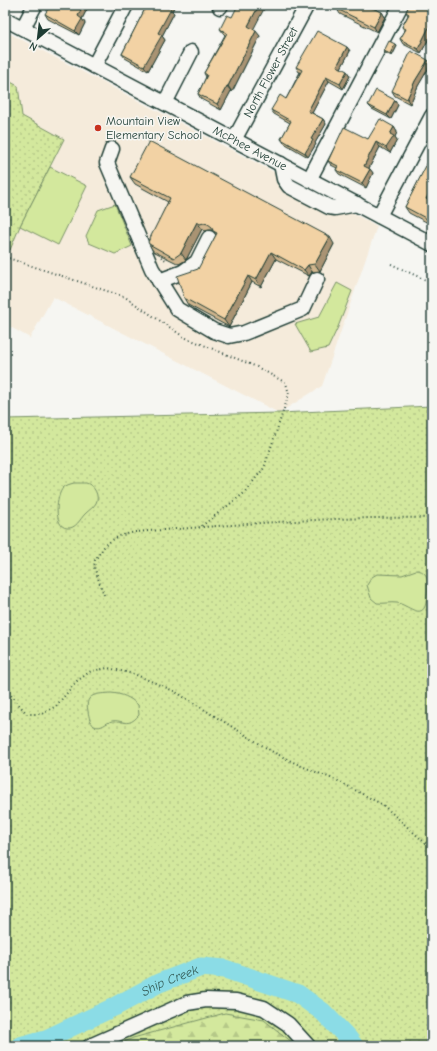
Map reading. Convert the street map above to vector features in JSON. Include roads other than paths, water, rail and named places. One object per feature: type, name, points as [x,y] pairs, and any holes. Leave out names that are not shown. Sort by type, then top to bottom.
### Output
[{"type":"street","points":[[23,28],[35,5]]},
{"type":"street","points":[[94,66],[126,5]]},
{"type":"street","name":"North Flower Street","points":[[234,140],[307,5]]},
{"type":"street","points":[[309,180],[401,5]]},
{"type":"street","name":"McPhee Avenue","points":[[5,19],[432,244]]},
{"type":"street","points":[[165,103],[191,52]]},
{"type":"street","points":[[379,216],[432,116]]},
{"type":"street","points":[[112,149],[108,163],[152,269],[177,309],[214,331],[229,336],[244,333],[303,309],[317,279]]},
{"type":"street","points":[[281,164],[284,179],[289,186],[329,207],[335,208],[357,204]]},
{"type":"street","points":[[159,280],[183,272],[197,262],[209,238]]},
{"type":"street","points":[[90,1046],[187,1003],[206,1000],[236,1001],[264,1008],[288,1024],[308,1046]]},
{"type":"waterway","name":"Ship Creek","points":[[20,1046],[46,1039],[114,1007],[159,983],[201,967],[225,969],[298,994],[323,1012],[354,1046]]},
{"type":"place","name":"Mountain View Elementary School","points":[[98,128]]}]
